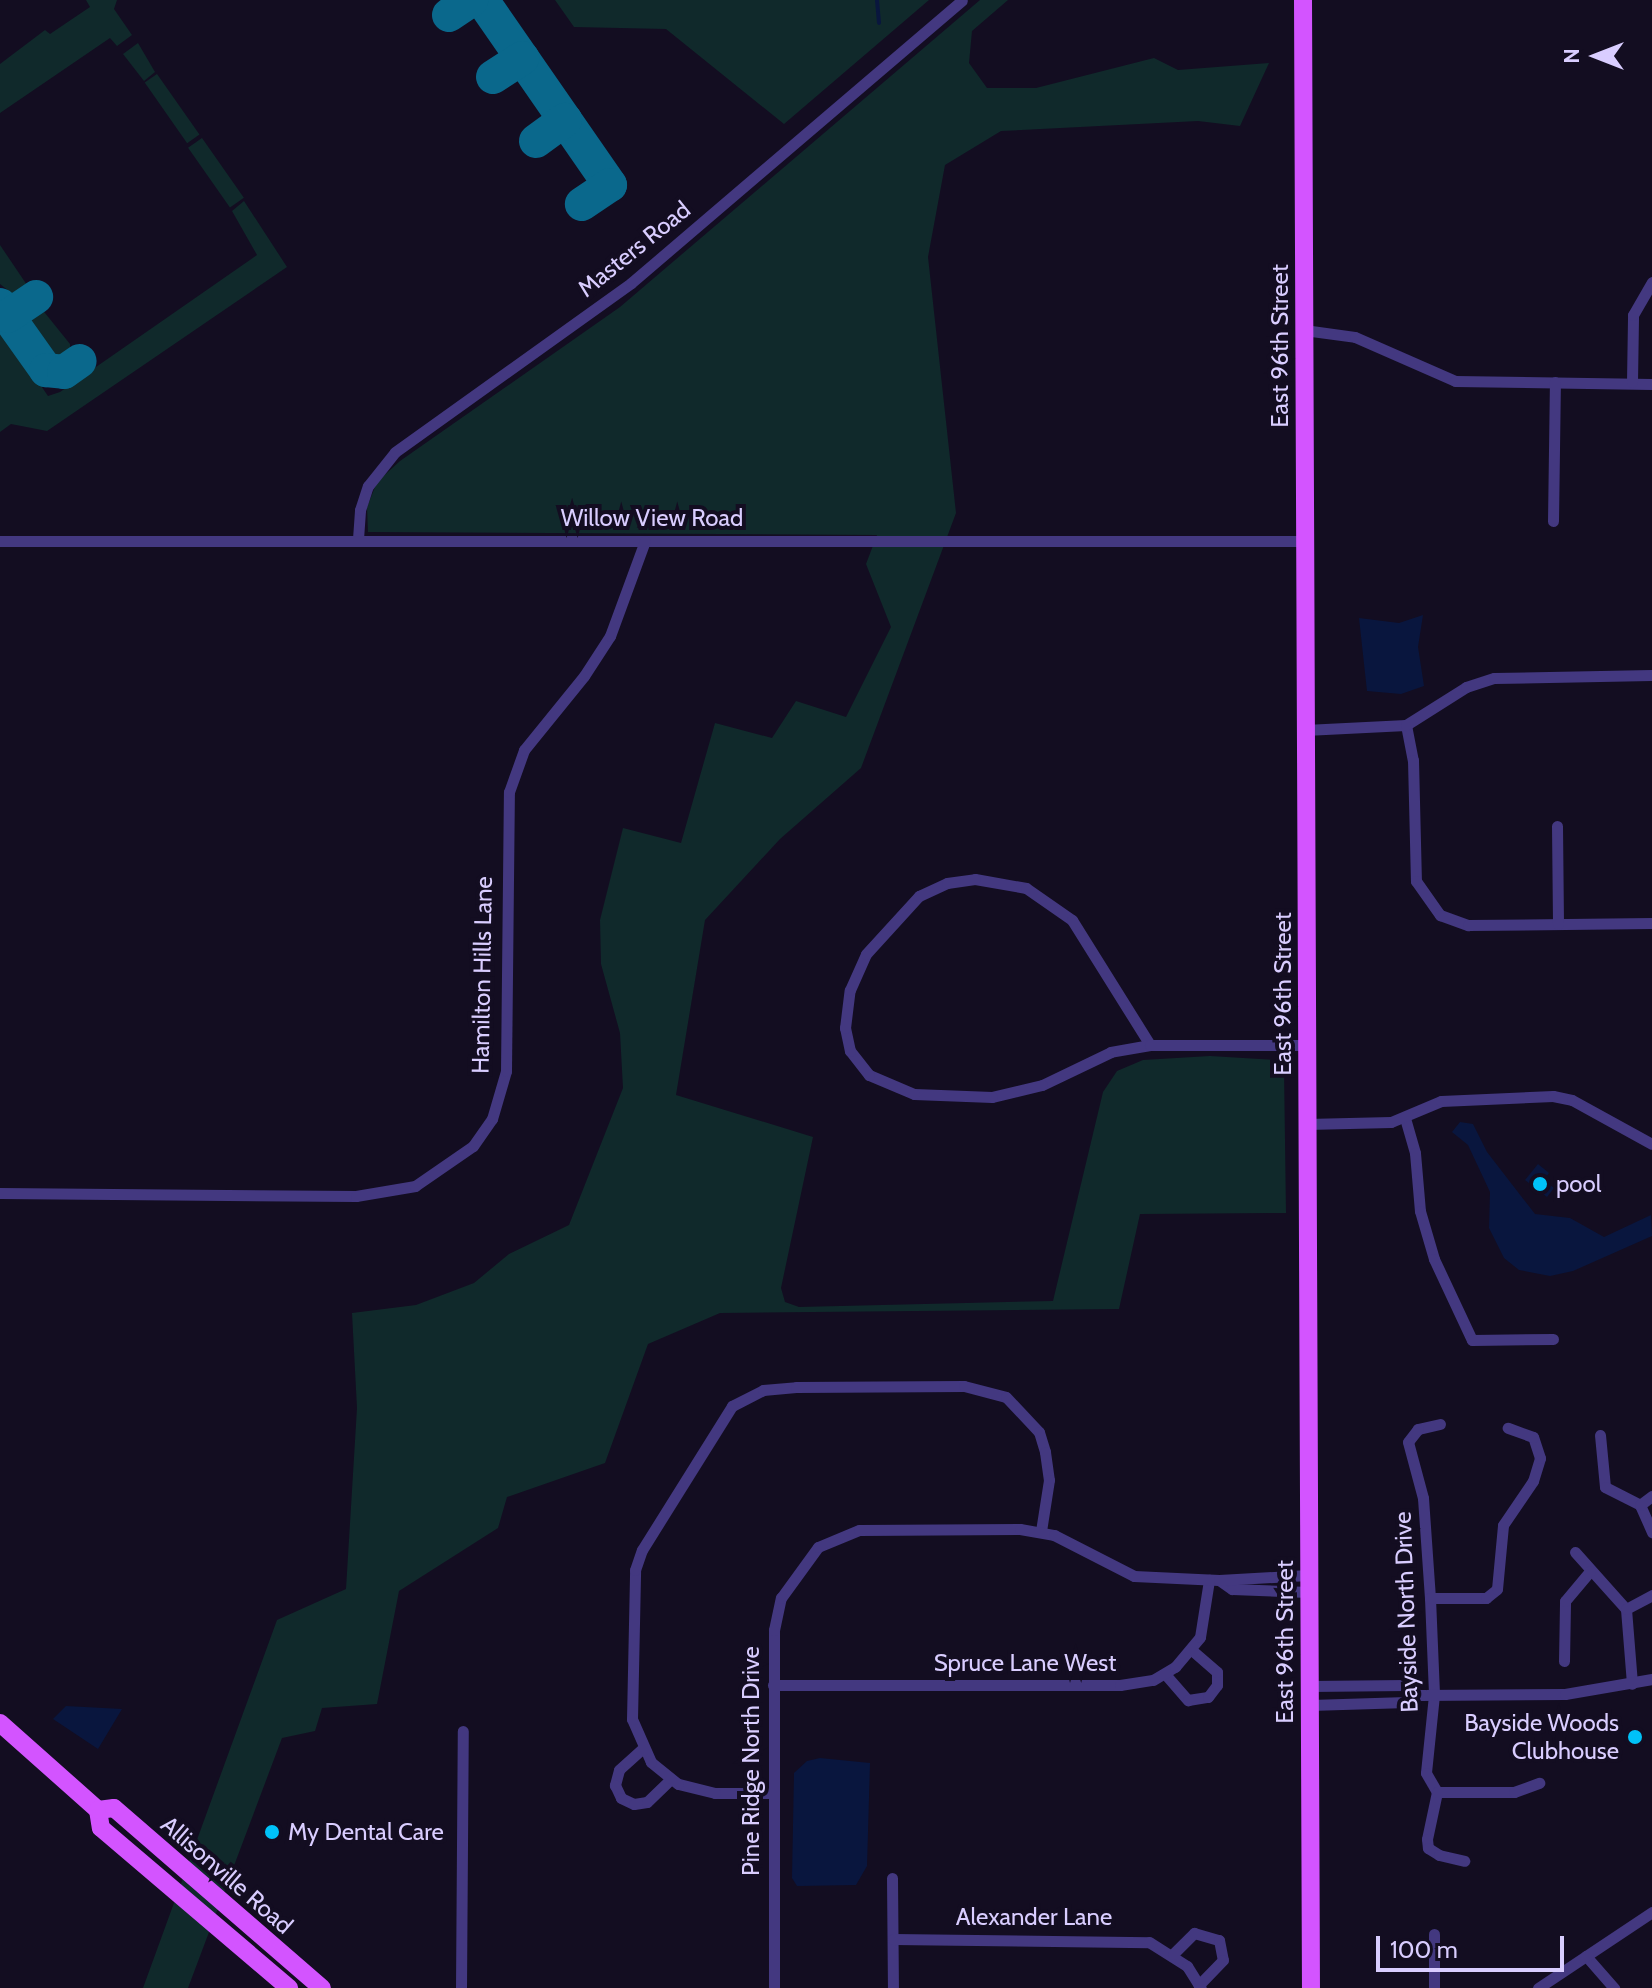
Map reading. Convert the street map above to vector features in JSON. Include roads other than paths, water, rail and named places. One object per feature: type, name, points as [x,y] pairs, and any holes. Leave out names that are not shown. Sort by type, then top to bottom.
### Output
[{"type":"main road","name":"East 96th Street","points":[[1303,0],[1311,1988]]},
{"type":"main road","name":"Allisonville Road","points":[[0,1723],[98,1810],[101,1828],[289,1988]]},
{"type":"main road","name":"Allisonville Road","points":[[98,1810],[114,1808],[322,1988]]},
{"type":"street","name":"Masters Road","points":[[358,539],[368,486],[395,452],[631,283],[962,0]]},
{"type":"street","points":[[1632,382],[1633,315],[1652,282]]},
{"type":"street","points":[[1304,330],[1355,337],[1455,381],[1652,384]]},
{"type":"street","points":[[1553,521],[1555,382]]},
{"type":"street","name":"Willow View Road","points":[[0,541],[1305,541]]},
{"type":"street","name":"Hamilton Hills Lane","points":[[0,1193],[368,1195],[415,1186],[473,1146],[492,1119],[506,1071],[505,843],[515,774],[524,750],[584,676],[610,636],[645,541]]},
{"type":"street","points":[[1305,730],[1406,725],[1466,687],[1494,678],[1652,675]]},
{"type":"street","points":[[1406,725],[1413,760],[1414,866],[1423,897],[1440,915],[1463,924],[1652,923]]},
{"type":"street","points":[[1557,826],[1558,924]]},
{"type":"street","points":[[1150,1045],[1072,920],[1026,888],[992,880],[947,883],[904,909],[866,954],[846,1009],[850,1051],[869,1075],[902,1091],[946,1099],[1009,1095],[1063,1077],[1111,1052],[1150,1045],[1307,1045]]},
{"type":"street","points":[[1307,1124],[1405,1118],[1441,1101],[1553,1096],[1572,1100],[1652,1144]]},
{"type":"street","points":[[1405,1118],[1415,1153],[1427,1235],[1472,1340],[1553,1339]]},
{"type":"street","points":[[772,1793],[703,1792],[670,1780],[642,1749],[632,1719],[635,1570],[712,1434],[732,1406],[763,1390],[964,1386],[1006,1397],[1039,1432],[1045,1452],[1049,1480],[1041,1531],[1134,1576],[1214,1580],[1232,1589],[1308,1584]]},
{"type":"street","name":"Bayside North Drive","points":[[1440,1424],[1414,1433],[1408,1449],[1423,1498],[1430,1598],[1434,1695],[1426,1773],[1437,1792],[1428,1848],[1464,1861]]},
{"type":"street","points":[[1430,1598],[1486,1598],[1497,1589],[1503,1525],[1533,1481],[1540,1458],[1533,1437],[1508,1428]]},
{"type":"street","points":[[1600,1435],[1605,1487],[1640,1505],[1652,1532]]},
{"type":"street","points":[[1640,1505],[1652,1496]]},
{"type":"street","name":"Pine Ridge North Drive","points":[[774,1988],[773,1685],[774,1630],[781,1598],[818,1547],[859,1530],[1041,1531]]},
{"type":"street","points":[[1575,1552],[1626,1609],[1632,1684]]},
{"type":"street","points":[[1564,1661],[1562,1611],[1571,1591],[1590,1571]]},
{"type":"street","name":"Spruce Lane West","points":[[773,1685],[1120,1685],[1165,1674],[1192,1650],[1207,1613],[1214,1580]]},
{"type":"street","points":[[1626,1609],[1652,1595]]},
{"type":"street","points":[[1165,1674],[1188,1700],[1208,1697],[1217,1685],[1217,1672],[1192,1650]]},
{"type":"street","points":[[1310,1705],[1407,1702],[1419,1695],[1565,1694],[1652,1679]]},
{"type":"street","points":[[1310,1686],[1406,1685],[1419,1695]]},
{"type":"street","points":[[461,1988],[463,1731]]},
{"type":"street","points":[[642,1749],[619,1770],[615,1785],[621,1798],[634,1804],[647,1802],[670,1780]]},
{"type":"street","points":[[1437,1792],[1514,1792],[1539,1783]]},
{"type":"street","points":[[892,1878],[893,1988]]},
{"type":"street","points":[[1538,1988],[1652,1912]]},
{"type":"street","name":"Alexander Lane","points":[[893,1939],[1120,1938],[1149,1942],[1173,1954],[1200,1986],[1223,1960],[1219,1940],[1194,1933],[1173,1954]]},
{"type":"street","points":[[1434,1934],[1434,1988]]},
{"type":"street","points":[[1586,1956],[1614,1988]]},
{"type":"water","points":[[1423,615],[1418,647],[1424,686],[1401,694],[1367,691],[1359,618],[1399,623]]},
{"type":"water","points":[[1460,1122],[1473,1124],[1487,1152],[1535,1214],[1570,1218],[1604,1237],[1651,1215],[1652,1236],[1573,1271],[1550,1276],[1519,1270],[1504,1258],[1489,1228],[1490,1192],[1468,1145],[1452,1132]]},
{"type":"water","name":"pool","points":[[1538,1164],[1549,1173],[1544,1180],[1554,1188],[1547,1197],[1525,1180]]},
{"type":"water","points":[[66,1706],[122,1709],[98,1749],[53,1719]]},
{"type":"water","points":[[820,1758],[870,1763],[867,1866],[856,1885],[797,1886],[792,1878],[794,1773],[807,1761]]},
{"type":"waterway","points":[[877,0],[879,23]]},
{"type":"place","name":"pool","points":[[1540,1184]]},
{"type":"place","name":"Bayside Woods Clubhouse","points":[[1635,1737]]},
{"type":"place","name":"My Dental Care","points":[[272,1832]]}]
